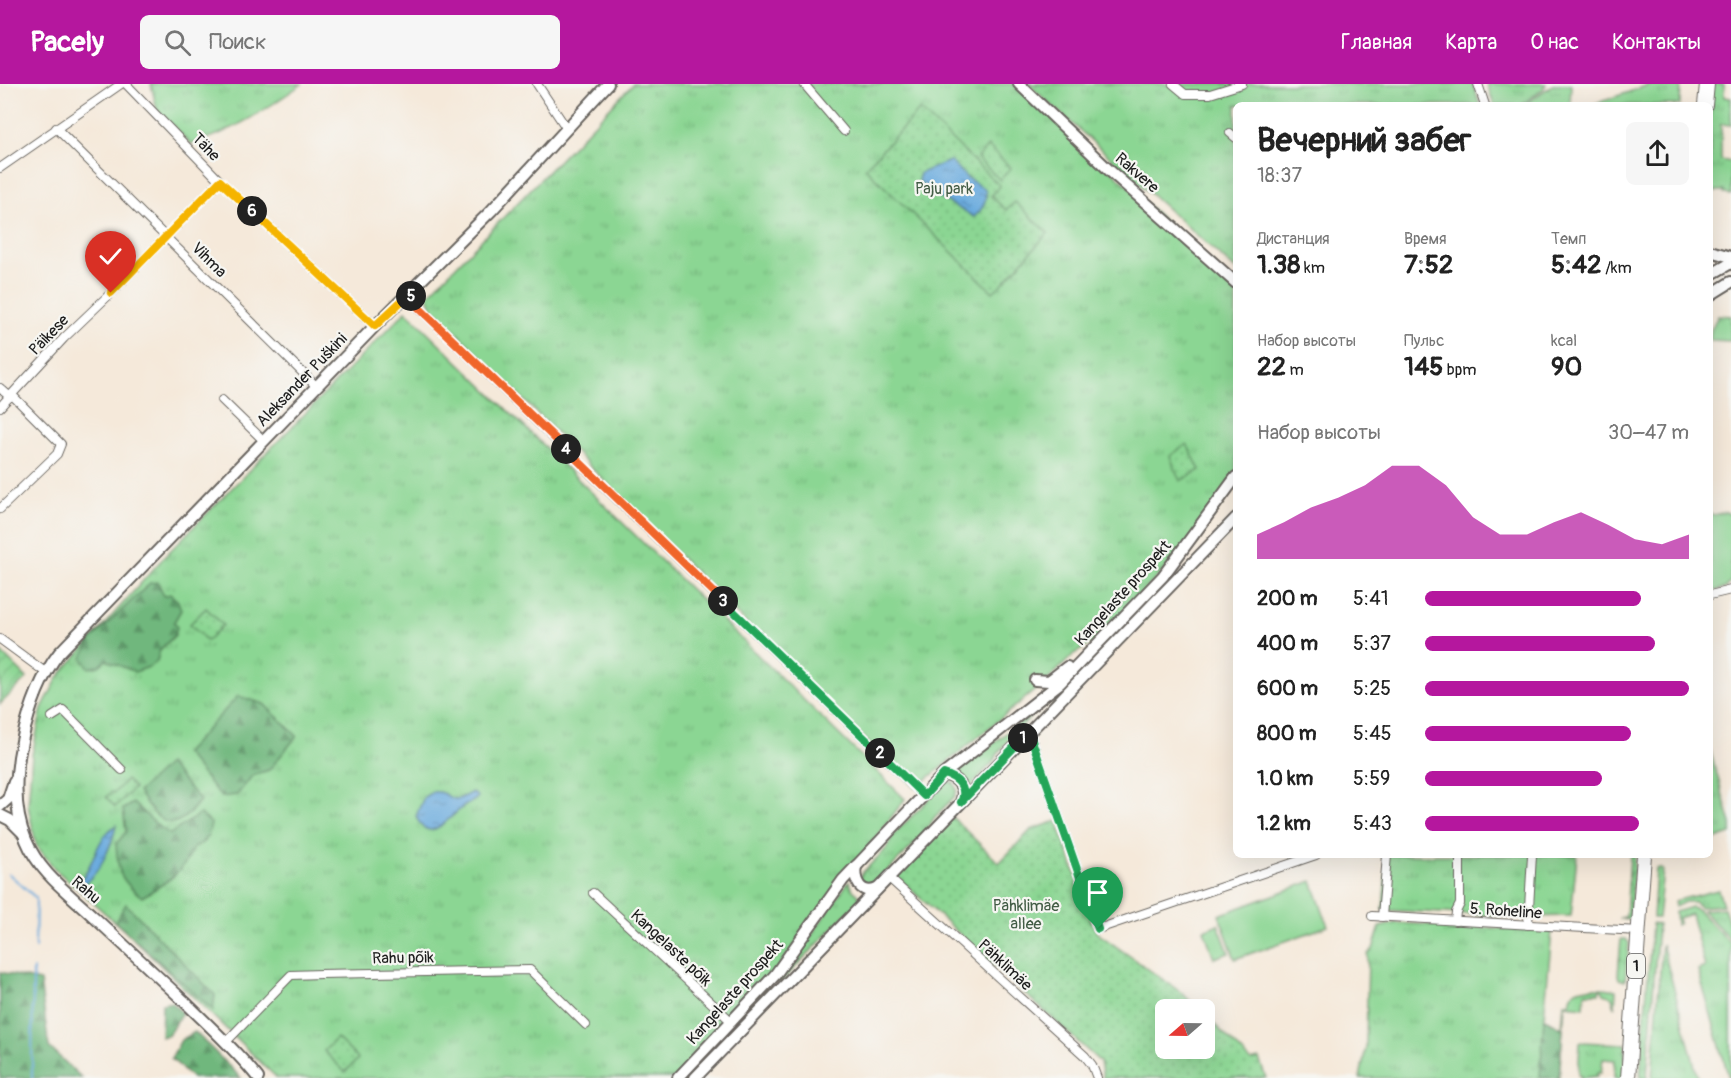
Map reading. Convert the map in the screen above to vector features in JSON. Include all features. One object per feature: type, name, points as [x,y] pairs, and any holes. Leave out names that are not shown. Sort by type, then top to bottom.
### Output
[{"type":"highway","points":[[1698,102],[1699,84]]},
{"type":"highway","points":[[1705,102],[1707,84]]},
{"type":"highway","name":"1","points":[[1628,1078],[1644,858]]},
{"type":"highway","name":"1","points":[[1635,1078],[1651,858]]},
{"type":"main road","name":"Aleksander Puškini","points":[[45,672],[59,653],[316,386],[491,211],[608,84]]},
{"type":"main road","name":"Rakvere","points":[[1019,84],[1110,171],[1233,280]]},
{"type":"main road","points":[[1713,252],[1731,257]]},
{"type":"main road","points":[[1713,273],[1731,263]]},
{"type":"main road","points":[[1720,292],[1731,282]]},
{"type":"main road","name":"Kangelaste prospekt","points":[[678,1078],[775,975],[843,880],[856,866],[944,774],[1046,694],[1099,645],[1178,558],[1233,481]]},
{"type":"main road","name":"Kangelaste prospekt","points":[[694,1078],[1233,521]]},
{"type":"main road","points":[[1035,680],[1049,681],[1080,656],[1099,645]]},
{"type":"main road","name":"Rahu","points":[[45,672],[30,709],[16,772],[18,809],[25,836],[39,863],[62,890],[92,915],[226,1042],[258,1078]]},
{"type":"main road","points":[[1046,694],[1054,706]]},
{"type":"main road","points":[[0,806],[8,800],[16,772]]},
{"type":"main road","points":[[944,774],[954,777],[962,785],[964,792],[961,802]]},
{"type":"main road","points":[[0,813],[18,809]]},
{"type":"main road","points":[[0,813],[25,836]]},
{"type":"main road","points":[[856,866],[855,877],[860,886],[868,891],[877,889]]},
{"type":"street","points":[[0,168],[121,84]]},
{"type":"street","name":"Tähe","points":[[126,84],[220,181],[375,326]]},
{"type":"street","points":[[537,84],[567,129]]},
{"type":"street","points":[[804,84],[844,130]]},
{"type":"street","points":[[1173,84],[1185,94],[1210,94],[1242,84]]},
{"type":"street","points":[[1478,84],[1484,102]]},
{"type":"street","name":"Vihma","points":[[56,128],[316,386]]},
{"type":"street","name":"Päikese","points":[[0,407],[64,338],[220,181]]},
{"type":"street","points":[[409,294],[416,305],[924,796]]},
{"type":"street","points":[[0,388],[60,441],[61,447],[57,454],[0,509]]},
{"type":"street","points":[[222,400],[264,441]]},
{"type":"street","points":[[1713,595],[1731,590]]},
{"type":"street","points":[[1,642],[45,672]]},
{"type":"street","points":[[52,717],[63,710],[122,770]]},
{"type":"street","points":[[1029,732],[1098,929],[1307,858]]},
{"type":"street","points":[[1382,917],[1387,858]]},
{"type":"street","points":[[1455,921],[1460,904],[1460,858]]},
{"type":"street","points":[[1528,925],[1532,858]]},
{"type":"street","name":"Pähklimäe","points":[[888,877],[1084,1056],[1092,1065],[1097,1078]]},
{"type":"street","name":"Kangelaste põik","points":[[592,893],[732,1022]]},
{"type":"street","name":"5. Roheline","points":[[1372,916],[1639,931]]},
{"type":"street","name":"Rahu põik","points":[[226,1042],[291,975],[333,973],[530,970],[586,1025]]},
{"type":"green space","points":[[151,84],[302,84],[235,127],[191,144],[157,110]]},
{"type":"green space","points":[[633,84],[1021,84],[1233,286],[1233,481],[1183,551],[1096,640],[1073,655],[1051,677],[916,788],[782,659],[432,308],[428,295]]},
{"type":"green space","points":[[1028,84],[1473,84],[1479,102],[1233,102],[1233,267]]},
{"type":"green space","points":[[1487,84],[1546,84],[1543,89],[1525,102],[1493,102]]},
{"type":"green space","points":[[1554,84],[1571,84],[1570,102],[1528,102]]},
{"type":"green space","points":[[1651,84],[1681,84],[1680,102],[1600,102]]},
{"type":"green space","points":[[1713,84],[1724,84],[1724,97],[1731,98],[1731,125],[1721,124],[1721,160],[1731,162],[1731,195],[1724,194],[1724,191],[1713,191]]},
{"type":"green space","name":"Paju park","points":[[920,110],[1000,186],[991,196],[1006,210],[1015,202],[1048,233],[993,292],[865,168]]},
{"type":"green space","points":[[988,146],[1011,168],[1000,180],[977,158]]},
{"type":"green space","points":[[406,311],[905,799],[757,995],[675,1078],[277,1078],[124,930],[55,869],[36,845],[28,805],[32,755],[42,708],[59,676],[164,557]]},
{"type":"green space","points":[[1718,315],[1731,316],[1731,341],[1713,340],[1713,326]]},
{"type":"green space","points":[[1187,444],[1200,470],[1180,481],[1170,456]]},
{"type":"green space","points":[[1726,512],[1731,515],[1731,581],[1726,588],[1713,591],[1713,515]]},
{"type":"green space","points":[[158,582],[164,596],[170,594],[178,601],[181,610],[174,622],[177,627],[175,635],[160,650],[157,661],[135,672],[106,660],[99,666],[89,668],[82,658],[91,640],[150,583]]},
{"type":"green space","points":[[206,608],[223,625],[207,641],[190,624]]},
{"type":"green space","points":[[0,651],[27,678],[0,704]]},
{"type":"green space","points":[[238,696],[264,704],[297,736],[269,770],[253,775],[237,795],[221,797],[185,753]]},
{"type":"green space","points":[[1038,709],[1004,745],[992,763],[969,788],[956,771]]},
{"type":"green space","points":[[1713,761],[1731,824],[1731,834],[1713,840]]},
{"type":"green space","points":[[168,764],[200,800],[182,819],[174,822],[167,822],[160,818],[138,792]]},
{"type":"green space","points":[[126,780],[134,788],[115,807],[106,797],[111,792],[114,793]]},
{"type":"green space","points":[[947,781],[954,783],[957,790],[955,796],[934,818],[926,832],[874,885],[867,887],[860,878],[862,873],[886,849],[893,835]]},
{"type":"green space","points":[[133,803],[170,834],[200,814],[211,823],[206,839],[193,848],[179,871],[142,897],[121,875],[116,844],[126,832],[123,809]]},
{"type":"green space","name":"Pähklimäe allee","points":[[952,817],[999,863],[1031,830],[1057,821],[1096,932],[1188,999],[1155,999],[1155,1059],[1215,1059],[1215,1025],[1251,1061],[1259,1059],[1266,1078],[1103,1078],[1100,1062],[896,876]]},
{"type":"green space","points":[[1387,858],[1577,858],[1571,916],[1522,917],[1383,910]]},
{"type":"green space","points":[[1630,858],[1635,858],[1630,916],[1629,919],[1619,918],[1626,917]]},
{"type":"green space","points":[[1656,869],[1663,870],[1658,918],[1653,918]]},
{"type":"green space","points":[[849,881],[853,890],[862,898],[780,983],[778,982]]},
{"type":"green space","points":[[1312,881],[1328,926],[1235,959],[1219,915]]},
{"type":"green space","points":[[1718,890],[1723,905],[1700,907],[1695,902],[1685,902],[1675,907],[1674,901]]},
{"type":"green space","points":[[126,904],[215,995],[213,1010],[115,922]]},
{"type":"green space","points":[[1691,907],[1697,909],[1731,944],[1731,1078],[1729,1078],[1698,970],[1705,967],[1691,914],[1678,918],[1679,923],[1676,925],[1675,912]]},
{"type":"green space","points":[[1724,908],[1731,929],[1731,940],[1702,910]]},
{"type":"green space","points":[[1396,923],[1552,931],[1544,1018],[1562,1028],[1564,1003],[1570,1003],[1574,991],[1584,988],[1616,990],[1615,1007],[1612,997],[1604,994],[1602,990],[1599,990],[1599,993],[1585,993],[1584,1007],[1565,1005],[1559,1078],[1360,1078],[1366,1047],[1368,954],[1373,949],[1380,927]]},
{"type":"green space","points":[[1218,924],[1229,953],[1214,958],[1204,930]]},
{"type":"green space","points":[[1652,924],[1658,924],[1647,1078],[1640,1078]]},
{"type":"green space","points":[[1621,939],[1626,939],[1629,943],[1625,981],[1619,979],[1618,975]]},
{"type":"green space","points":[[1662,944],[1698,1078],[1652,1078]]},
{"type":"green space","points":[[0,972],[40,981],[49,1047],[82,1078],[0,1078]]},
{"type":"green space","points":[[172,1002],[182,1013],[168,1035],[161,1037],[162,1004]]},
{"type":"green space","points":[[1544,1018],[1563,1029],[1559,1078],[1540,1078]]},
{"type":"green space","points":[[195,1032],[241,1078],[192,1078],[171,1058],[181,1040]]},
{"type":"green space","points":[[337,1038],[358,1059],[345,1072],[324,1051]]},
{"type":"green space","points":[[1580,1042],[1626,1044],[1623,1078],[1614,1078],[1615,1060],[1603,1059],[1601,1073],[1597,1073],[1597,1076],[1580,1078],[1581,1076],[1578,1075]]},
{"type":"water","points":[[950,161],[967,178],[985,189],[984,204],[974,217],[928,191],[918,180],[920,173]]},
{"type":"water","points":[[432,792],[439,792],[453,799],[472,792],[478,797],[433,830],[421,825],[416,816],[424,797]]},
{"type":"water","points":[[116,825],[112,840],[99,867],[82,884],[79,881],[88,869],[103,838]]},
{"type":"waterway","points":[[9,874],[36,898],[35,948]]},
{"type":"waterway","points":[[32,1078],[33,969]]},
{"type":"route","points":[[111,293],[220,181],[375,326],[409,294],[416,305],[924,796],[944,774],[954,777],[962,785],[964,792],[961,802],[1029,732],[1098,929]]}]
